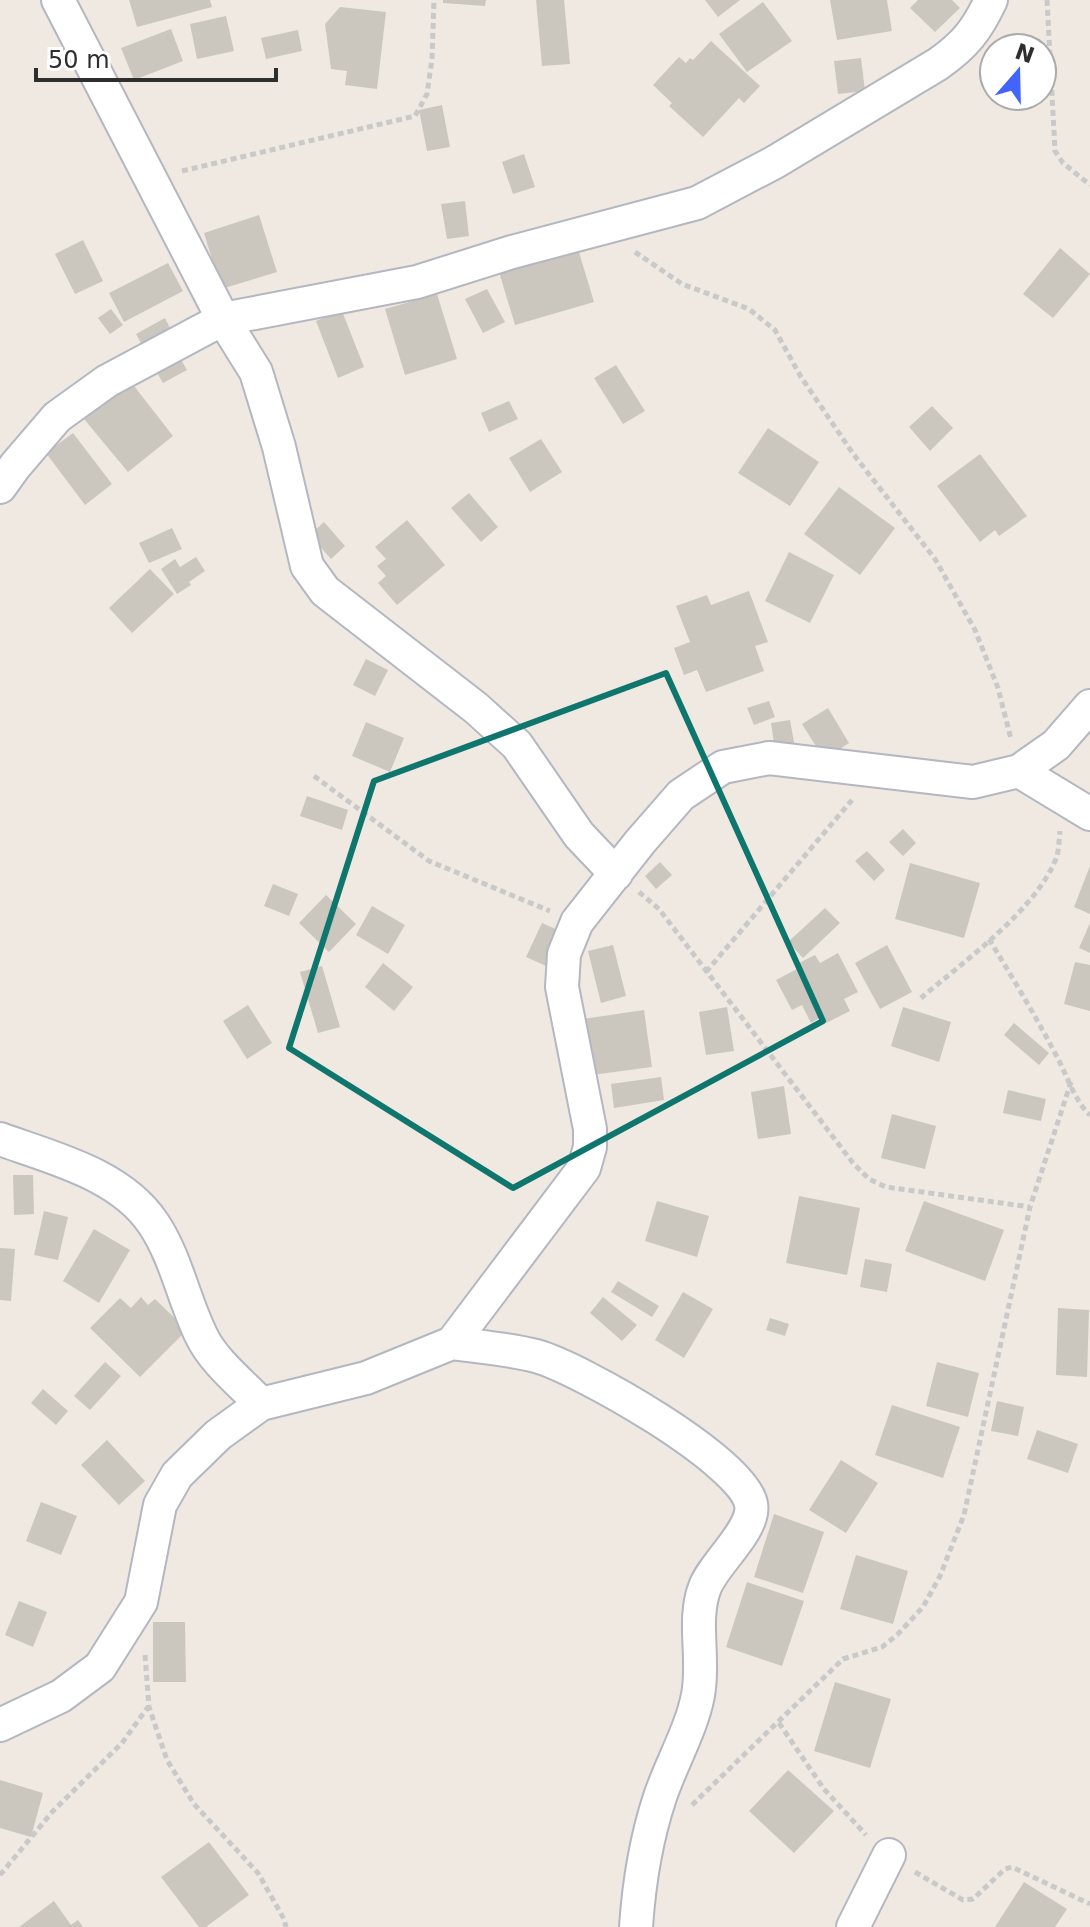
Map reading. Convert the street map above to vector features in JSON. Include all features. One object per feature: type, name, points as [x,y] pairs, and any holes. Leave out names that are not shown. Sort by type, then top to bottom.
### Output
[{"type":"street","points":[[58,0],[223,319],[256,372],[279,447],[307,566],[325,591],[476,708],[517,745],[579,835],[616,874]]},
{"type":"street","points":[[0,487],[57,417],[107,381],[223,319],[417,282],[599,228],[697,203],[775,162],[962,48],[981,22],[991,0]]},
{"type":"street","points":[[452,1343],[584,1168],[590,1147],[590,1129],[562,987],[564,954],[577,922],[681,795],[723,767],[769,758],[973,782],[1019,771],[1056,745],[1090,706]]},
{"type":"street","points":[[1019,771],[1078,806]]},
{"type":"street","points":[[0,1139],[100,1177],[128,1197],[152,1221],[179,1273],[201,1336],[226,1368],[261,1404]]},
{"type":"street","points":[[0,1725],[61,1696],[100,1667],[141,1602],[160,1505],[177,1475],[218,1435],[261,1404],[366,1378],[452,1343],[538,1356],[583,1375],[638,1406],[692,1443],[738,1480],[748,1492],[752,1508],[749,1522],[707,1581],[700,1600],[702,1665],[698,1697],[660,1798],[645,1850],[636,1927]]},
{"type":"street","points":[[853,1927],[889,1855]]},
{"type":"path","points":[[150,178],[415,116],[427,94],[434,0]]},
{"type":"path","points":[[1047,0],[1055,151],[1063,163],[1090,185]]},
{"type":"path","points":[[599,228],[682,284],[749,309],[775,330],[801,377],[854,455],[935,559],[975,630],[998,688],[1019,771]]},
{"type":"path","points":[[706,972],[876,772]]},
{"type":"path","points":[[314,776],[429,861],[577,922]]},
{"type":"path","points":[[921,998],[1035,894],[1057,855],[1078,806]]},
{"type":"path","points":[[616,874],[659,909],[853,1163],[869,1179],[886,1187],[1030,1207]]},
{"type":"path","points":[[989,939],[1071,1082],[1080,1105],[1090,1115]]},
{"type":"path","points":[[690,1807],[843,1659],[882,1647],[897,1635],[923,1607],[940,1576],[964,1515],[1030,1207],[1071,1082]]},
{"type":"path","points":[[141,1602],[149,1707],[167,1760],[194,1804],[258,1873],[286,1927]]},
{"type":"path","points":[[0,1875],[53,1811],[122,1743],[149,1707]]},
{"type":"highlighted area","points":[[666,673],[823,1021],[513,1188],[289,1048],[374,781]]},
{"type":"building","points":[[129,0],[210,0],[212,7],[137,27]]},
{"type":"building","points":[[443,0],[486,0],[485,6],[443,3]]},
{"type":"building","points":[[536,0],[564,0],[570,64],[542,66]]},
{"type":"building","points":[[705,0],[740,0],[718,17]]},
{"type":"building","points":[[830,0],[887,0],[892,31],[837,40]]},
{"type":"building","points":[[918,0],[952,0],[960,8],[935,32],[910,8]]},
{"type":"building","points":[[763,2],[792,41],[747,72],[719,34]]},
{"type":"building","points":[[340,7],[386,12],[377,89],[345,85],[347,71],[331,69],[325,24]]},
{"type":"building","points":[[226,16],[234,51],[197,59],[190,24]]},
{"type":"building","points":[[171,29],[183,61],[134,80],[121,48]]},
{"type":"building","points":[[298,30],[302,51],[266,59],[261,38]]},
{"type":"building","points":[[711,41],[760,86],[744,103],[739,98],[703,137],[669,106],[672,103],[653,85],[679,57],[686,63],[690,58],[693,60]]},
{"type":"building","points":[[861,58],[865,91],[838,94],[834,61]]},
{"type":"building","points":[[442,105],[450,147],[427,151],[419,110]]},
{"type":"building","points":[[524,154],[535,187],[513,194],[502,162]]},
{"type":"building","points":[[465,201],[469,236],[447,239],[441,204]]},
{"type":"building","points":[[259,215],[277,272],[221,289],[204,233]]},
{"type":"building","points":[[575,239],[594,302],[515,325],[496,262]]},
{"type":"building","points":[[83,240],[103,281],[75,294],[55,254]]},
{"type":"building","points":[[1060,248],[1090,274],[1053,318],[1023,294]]},
{"type":"building","points":[[168,263],[183,291],[124,322],[109,293]]},
{"type":"building","points":[[487,289],[505,322],[483,333],[465,299]]},
{"type":"building","points":[[437,294],[457,359],[405,375],[385,309]]},
{"type":"building","points":[[111,309],[123,325],[110,334],[98,318]]},
{"type":"building","points":[[342,311],[364,367],[338,378],[316,321]]},
{"type":"building","points":[[165,318],[171,330],[142,345],[136,334]]},
{"type":"building","points":[[176,351],[187,370],[163,383],[152,364]]},
{"type":"building","points":[[616,365],[645,411],[623,424],[594,378]]},
{"type":"building","points":[[131,382],[173,436],[128,472],[84,419]]},
{"type":"building","points":[[509,401],[518,419],[489,432],[481,413]]},
{"type":"building","points":[[932,406],[953,428],[930,451],[909,427]]},
{"type":"building","points":[[768,428],[819,462],[790,506],[738,473]]},
{"type":"building","points":[[73,433],[112,484],[85,505],[46,453]]},
{"type":"building","points":[[541,439],[562,472],[530,492],[509,458]]},
{"type":"building","points":[[980,454],[1027,516],[999,536],[995,530],[980,542],[937,486]]},
{"type":"building","points":[[839,487],[895,528],[860,575],[804,534]]},
{"type":"building","points":[[469,493],[498,527],[481,542],[451,508]]},
{"type":"building","points":[[407,520],[445,565],[397,605],[378,583],[386,576],[377,566],[386,559],[375,547]]},
{"type":"building","points":[[324,522],[345,546],[331,559],[310,535]]},
{"type":"building","points":[[172,528],[182,549],[149,563],[139,543]]},
{"type":"building","points":[[789,552],[834,575],[810,623],[765,601]]},
{"type":"building","points":[[196,557],[205,571],[177,594],[161,569],[175,559],[180,567]]},
{"type":"building","points":[[150,569],[174,594],[132,633],[109,608]]},
{"type":"building","points":[[749,591],[768,642],[755,646],[764,671],[706,692],[697,670],[684,675],[674,648],[690,642],[676,606],[707,595],[711,605]]},
{"type":"building","points":[[366,659],[388,670],[375,696],[353,685]]},
{"type":"building","points":[[769,701],[775,717],[754,725],[747,708]]},
{"type":"building","points":[[828,708],[849,743],[824,759],[802,724]]},
{"type":"building","points":[[790,720],[796,753],[776,757],[771,723]]},
{"type":"building","points":[[366,722],[404,738],[390,772],[352,756]]},
{"type":"building","points":[[307,796],[348,810],[342,830],[300,816]]},
{"type":"building","points":[[903,829],[916,843],[903,856],[889,842]]},
{"type":"building","points":[[867,851],[885,870],[874,881],[855,861]]},
{"type":"building","points":[[660,862],[672,875],[656,889],[645,876]]},
{"type":"building","points":[[910,863],[980,883],[964,938],[895,919]]},
{"type":"building","points":[[1090,866],[1090,914],[1074,907]]},
{"type":"building","points":[[273,884],[298,894],[289,916],[264,906]]},
{"type":"building","points":[[326,895],[356,924],[329,952],[299,923]]},
{"type":"building","points":[[372,906],[405,925],[388,954],[356,935]]},
{"type":"building","points":[[825,908],[840,923],[803,958],[788,942]]},
{"type":"building","points":[[542,923],[571,936],[555,970],[526,957]]},
{"type":"building","points":[[1090,923],[1090,953],[1079,948]]},
{"type":"building","points":[[613,945],[626,996],[601,1003],[588,951]]},
{"type":"building","points":[[887,945],[912,992],[880,1009],[855,963]]},
{"type":"building","points":[[838,953],[858,992],[844,999],[850,1011],[826,1023],[823,1016],[811,1023],[802,1005],[792,1010],[776,980],[815,955],[820,963]]},
{"type":"building","points":[[1075,962],[1090,965],[1090,1011],[1064,1004]]},
{"type":"building","points":[[383,963],[413,987],[394,1011],[365,987]]},
{"type":"building","points":[[322,966],[340,1027],[318,1033],[300,972]]},
{"type":"building","points":[[248,1005],[272,1043],[247,1059],[223,1021]]},
{"type":"building","points":[[727,1007],[734,1051],[706,1055],[699,1012]]},
{"type":"building","points":[[903,1007],[951,1022],[939,1062],[891,1046]]},
{"type":"building","points":[[644,1010],[652,1067],[592,1075],[583,1019]]},
{"type":"building","points":[[1014,1023],[1049,1053],[1039,1065],[1004,1035]]},
{"type":"building","points":[[661,1077],[664,1100],[614,1108],[611,1084]]},
{"type":"building","points":[[784,1086],[791,1134],[758,1139],[751,1092]]},
{"type":"building","points":[[1008,1090],[1046,1099],[1041,1121],[1003,1113]]},
{"type":"building","points":[[892,1114],[936,1126],[925,1169],[881,1158]]},
{"type":"building","points":[[13,1175],[33,1175],[34,1214],[14,1215]]},
{"type":"building","points":[[799,1196],[860,1208],[847,1275],[786,1263]]},
{"type":"building","points":[[657,1201],[709,1216],[697,1257],[645,1241]]},
{"type":"building","points":[[924,1201],[1004,1230],[985,1281],[905,1251]]},
{"type":"building","points":[[44,1211],[68,1217],[58,1260],[34,1255]]},
{"type":"building","points":[[94,1229],[130,1250],[99,1303],[63,1281]]},
{"type":"building","points":[[0,1248],[15,1249],[11,1301],[0,1300]]},
{"type":"building","points":[[865,1259],[892,1264],[887,1292],[860,1287]]},
{"type":"building","points":[[618,1281],[659,1306],[652,1317],[611,1292]]},
{"type":"building","points":[[683,1292],[713,1309],[684,1358],[655,1340]]},
{"type":"building","points":[[141,1297],[148,1305],[155,1299],[187,1330],[140,1377],[90,1328],[120,1298],[131,1308]]},
{"type":"building","points":[[603,1297],[637,1325],[622,1341],[590,1313]]},
{"type":"building","points":[[1058,1308],[1089,1310],[1087,1377],[1056,1375]]},
{"type":"building","points":[[770,1318],[789,1324],[785,1336],[766,1330]]},
{"type":"building","points":[[105,1362],[121,1376],[90,1410],[74,1396]]},
{"type":"building","points":[[937,1362],[979,1373],[968,1417],[926,1406]]},
{"type":"building","points":[[43,1389],[68,1411],[56,1425],[31,1403]]},
{"type":"building","points":[[997,1401],[1024,1407],[1018,1436],[991,1431]]},
{"type":"building","points":[[892,1405],[960,1427],[943,1478],[875,1455]]},
{"type":"building","points":[[1037,1430],[1078,1444],[1068,1473],[1027,1459]]},
{"type":"building","points":[[107,1440],[145,1481],[119,1505],[81,1465]]},
{"type":"building","points":[[841,1460],[878,1483],[846,1533],[809,1510]]},
{"type":"building","points":[[41,1502],[77,1516],[61,1555],[26,1541]]},
{"type":"building","points":[[774,1514],[824,1532],[803,1593],[754,1577]]},
{"type":"building","points":[[856,1555],[908,1571],[893,1624],[840,1609]]},
{"type":"building","points":[[747,1582],[804,1601],[782,1666],[726,1647]]},
{"type":"building","points":[[19,1601],[47,1612],[33,1647],[5,1635]]},
{"type":"building","points":[[153,1622],[185,1622],[186,1682],[153,1682]]},
{"type":"building","points":[[835,1682],[891,1699],[870,1768],[814,1751]]},
{"type":"building","points":[[788,1770],[834,1811],[794,1853],[749,1811]]},
{"type":"building","points":[[0,1780],[43,1793],[31,1837],[0,1828]]},
{"type":"building","points":[[209,1842],[249,1895],[206,1927],[199,1927],[161,1877]]},
{"type":"building","points":[[1024,1882],[1067,1909],[1055,1927],[995,1927]]},
{"type":"building","points":[[54,1901],[71,1925],[78,1920],[83,1927],[19,1927]]}]
